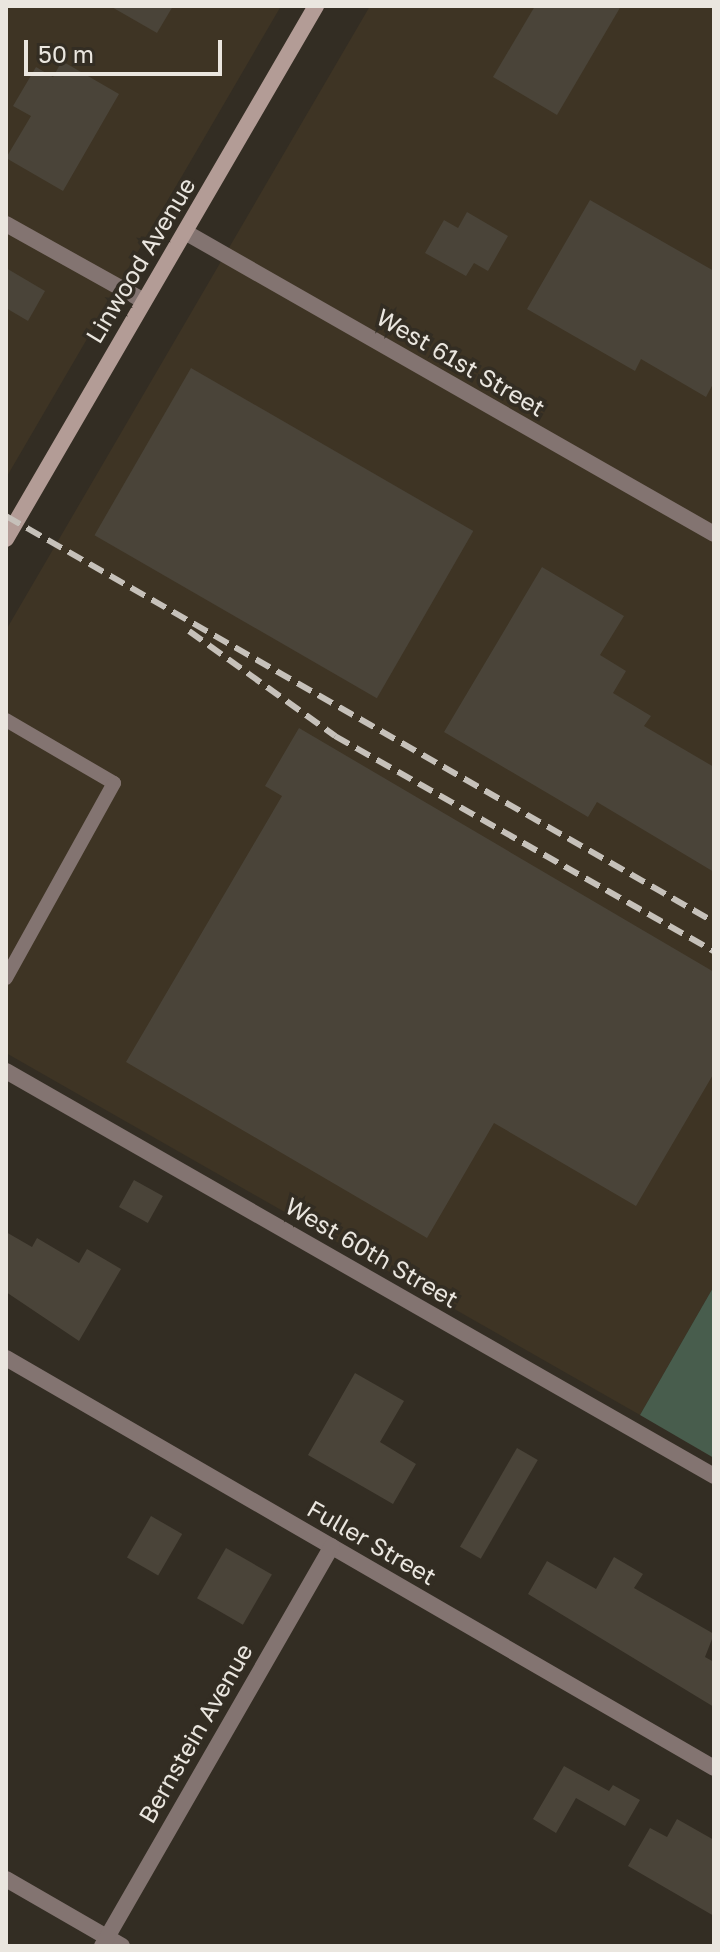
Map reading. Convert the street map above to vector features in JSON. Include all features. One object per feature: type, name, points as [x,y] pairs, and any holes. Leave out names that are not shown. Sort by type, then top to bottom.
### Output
[{"type":"main road","name":"Linwood Avenue","points":[[6,539],[142,300],[316,6]]},
{"type":"street","points":[[6,224],[142,300]]},
{"type":"street","name":"West 61st Street","points":[[185,232],[714,534]]},
{"type":"street","name":"West 60th Street","points":[[6,1071],[714,1476]]},
{"type":"street","name":"Fuller Street","points":[[6,1358],[714,1768]]},
{"type":"street","name":"Bernstein Avenue","points":[[104,1942],[332,1546]]},
{"type":"street","points":[[6,1879],[104,1942],[122,1946]]},
{"type":"lane","points":[[6,720],[114,783],[6,978]]},
{"type":"shaded area","points":[[6,6],[281,6],[6,478]]},
{"type":"shaded area","points":[[370,6],[714,6],[714,1286],[640,1415],[6,1053],[6,630]]},
{"type":"green space","points":[[714,1286],[714,1458],[640,1415]]},
{"type":"building","points":[[110,6],[173,6],[157,33]]},
{"type":"building","points":[[535,6],[621,6],[557,115],[493,77]]},
{"type":"building","points":[[62,61],[119,94],[63,191],[6,158],[31,116],[13,106],[36,67],[53,77]]},
{"type":"building","points":[[590,200],[714,271],[714,382],[706,397],[641,359],[635,371],[527,309]]},
{"type":"building","points":[[467,212],[508,236],[488,271],[474,263],[466,276],[425,253],[444,220],[458,228]]},
{"type":"building","points":[[6,268],[45,291],[28,321],[6,308]]},
{"type":"building","points":[[191,368],[473,531],[377,698],[95,535]]},
{"type":"building","points":[[542,567],[624,616],[600,655],[626,671],[613,693],[651,716],[644,726],[714,767],[714,872],[597,802],[588,817],[444,732]]},
{"type":"building","points":[[299,728],[714,972],[714,1073],[636,1206],[494,1123],[427,1238],[126,1062],[282,796],[265,786]]},
{"type":"building","points":[[134,1180],[163,1196],[148,1223],[119,1207]]},
{"type":"building","points":[[6,1232],[32,1247],[37,1238],[79,1263],[87,1249],[121,1269],[79,1341],[6,1292]]},
{"type":"building","points":[[355,1373],[404,1401],[380,1442],[416,1464],[393,1504],[308,1455]]},
{"type":"building","points":[[517,1448],[538,1460],[481,1559],[460,1547]]},
{"type":"building","points":[[151,1516],[182,1534],[158,1576],[127,1558]]},
{"type":"building","points":[[226,1548],[272,1574],[243,1625],[197,1598]]},
{"type":"building","points":[[614,1557],[643,1574],[634,1588],[714,1634],[705,1657],[714,1662],[714,1707],[528,1594],[547,1561],[596,1589]]},
{"type":"building","points":[[564,1766],[609,1791],[613,1785],[640,1800],[625,1826],[576,1798],[556,1833],[533,1819]]},
{"type":"building","points":[[677,1819],[714,1840],[714,1916],[628,1866],[650,1828],[667,1837]]},
{"type":"railway","points":[[6,516],[714,922]]},
{"type":"railway","points":[[189,631],[335,736],[714,951]]}]
